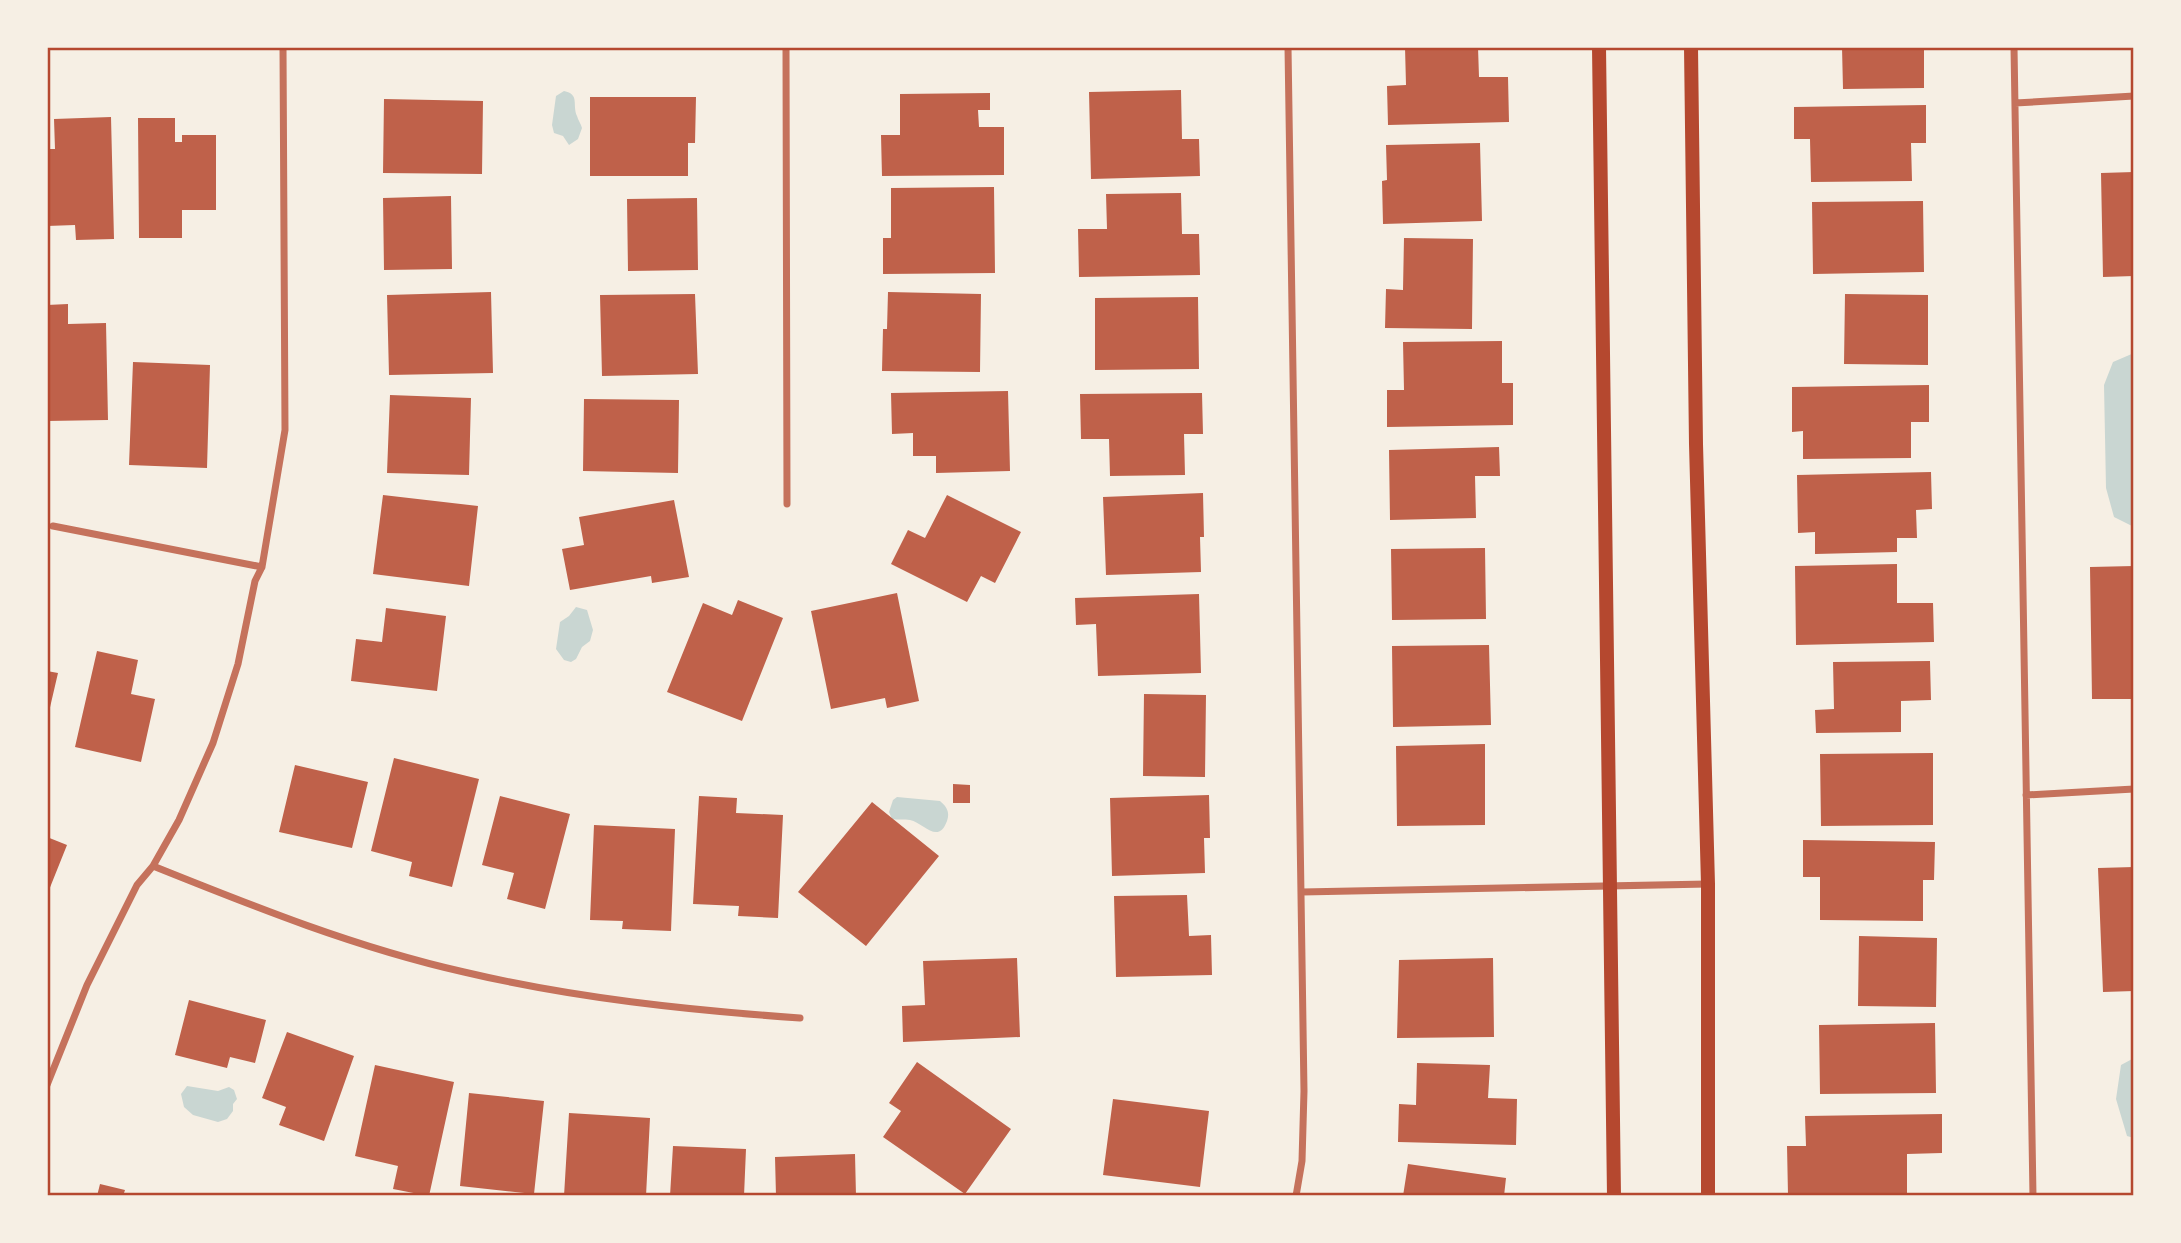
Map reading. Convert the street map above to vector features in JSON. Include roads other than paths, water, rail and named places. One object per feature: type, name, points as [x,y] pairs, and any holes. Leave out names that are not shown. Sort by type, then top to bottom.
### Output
[{"type":"main road","points":[[1599,47],[1614,1196]]},
{"type":"main road","points":[[1691,47],[1696,444],[1708,884],[1708,1196]]},
{"type":"street","points":[[47,1085],[87,985],[137,886],[153,866],[179,820],[212,743],[238,664],[255,581],[262,567],[285,430],[283,47]]},
{"type":"street","points":[[786,47],[787,504]]},
{"type":"street","points":[[1288,47],[1304,1091],[1302,1161],[1296,1196]]},
{"type":"street","points":[[2014,47],[2033,1196]]},
{"type":"street","points":[[2015,103],[2134,96]]},
{"type":"street","points":[[53,526],[262,567]]},
{"type":"street","points":[[2026,795],[2134,789]]},
{"type":"street","points":[[153,866],[263,911],[348,941],[463,972],[580,995],[699,1011],[800,1018]]},
{"type":"street","points":[[1302,892],[1708,884]]}]
